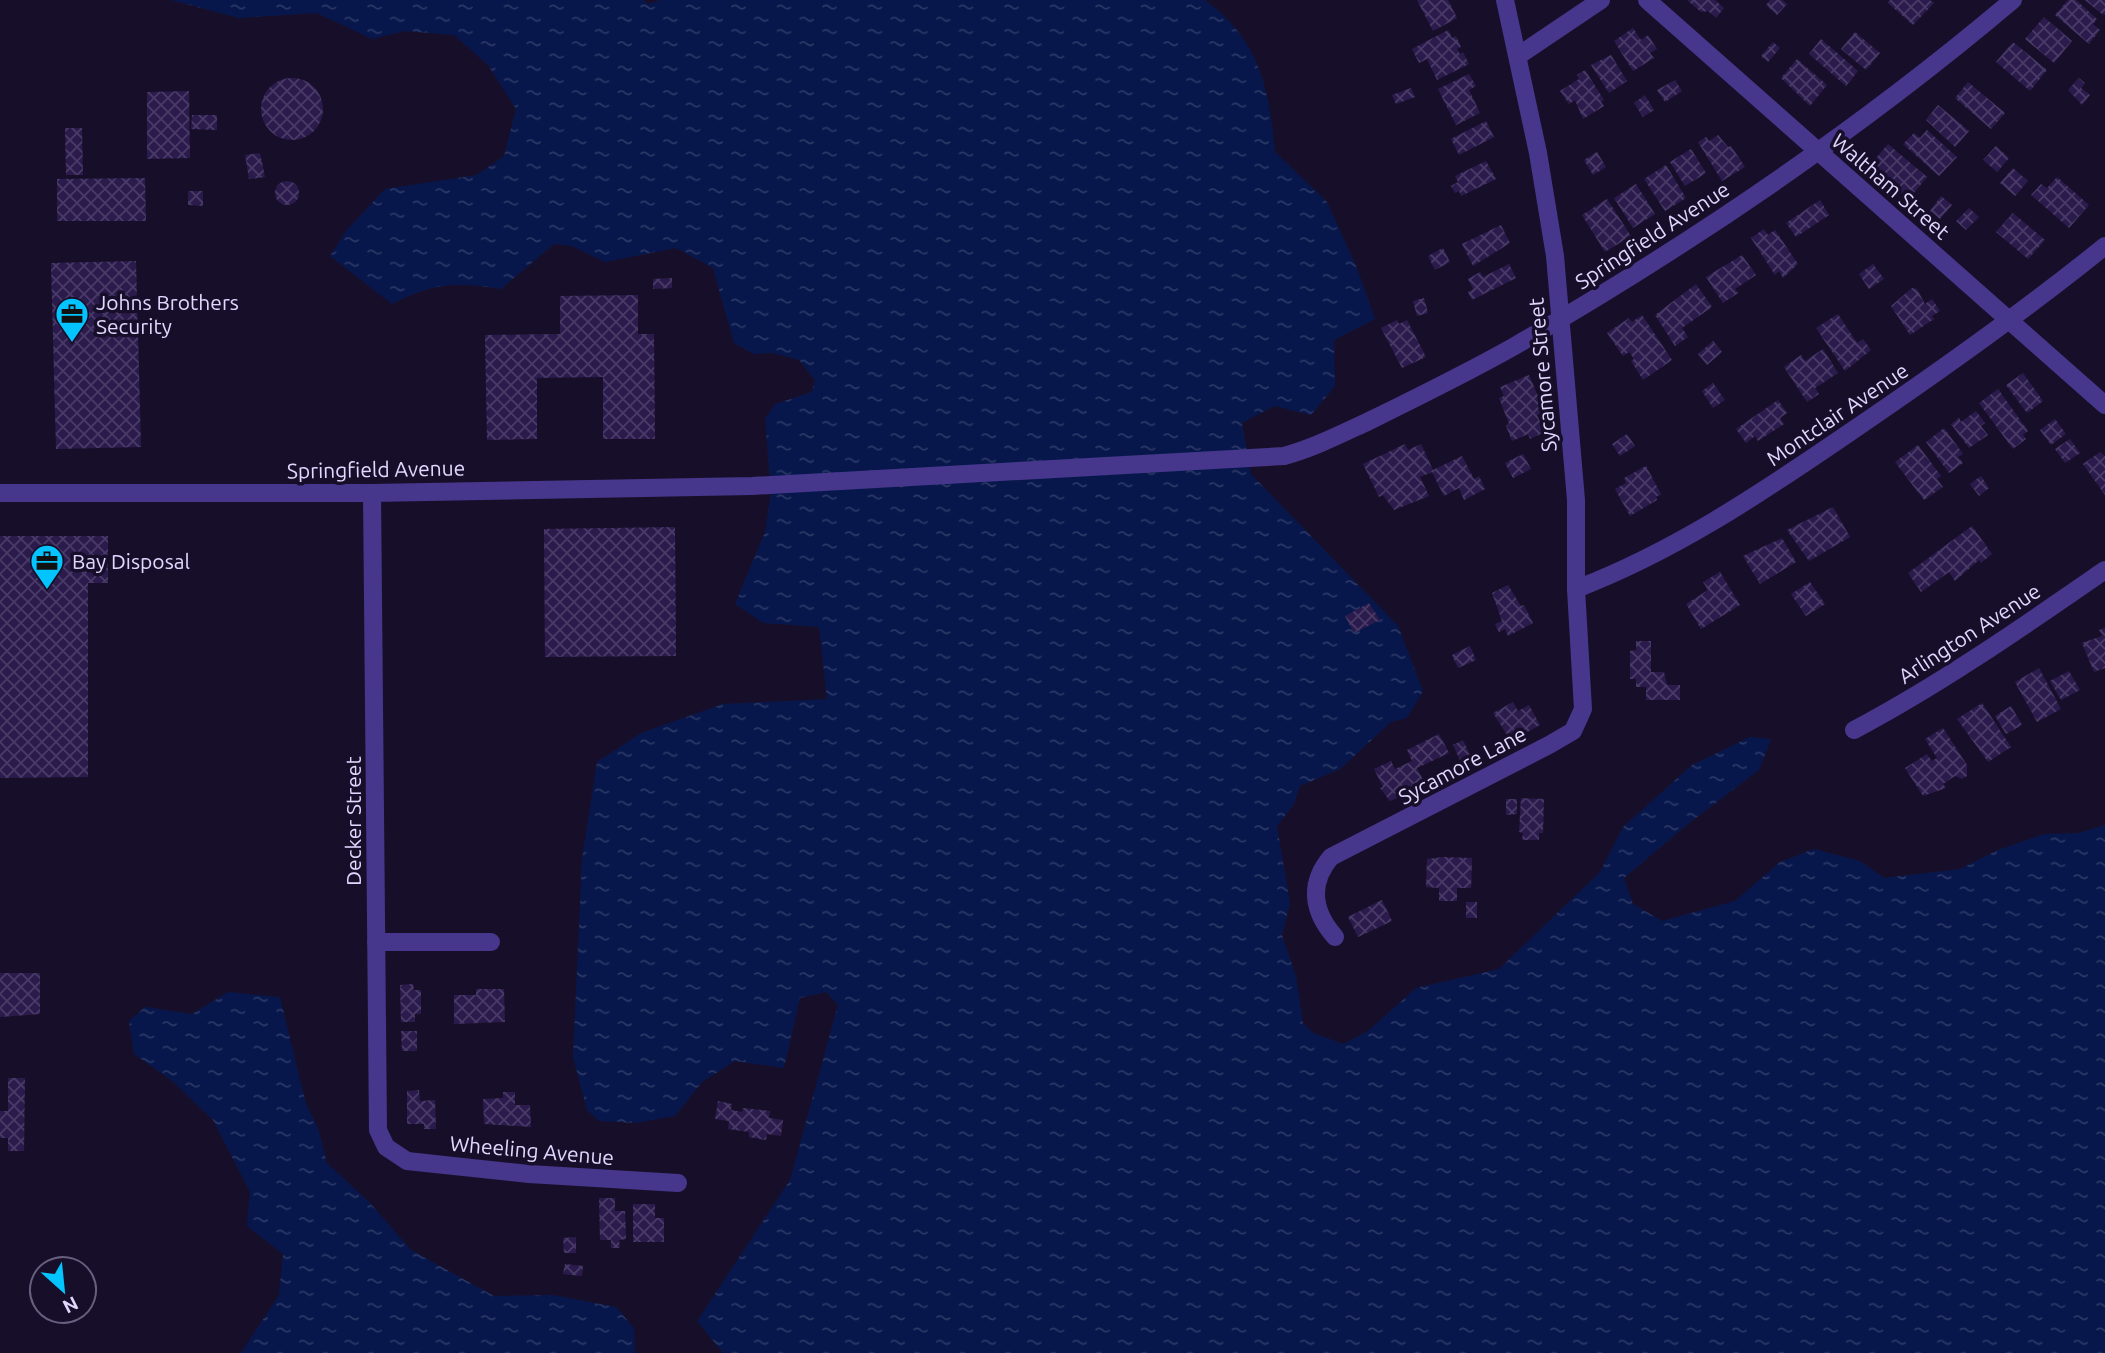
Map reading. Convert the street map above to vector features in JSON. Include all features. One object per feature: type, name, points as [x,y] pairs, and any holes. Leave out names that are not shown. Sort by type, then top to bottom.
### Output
[{"type":"street","name":"Sycamore Street","points":[[1505,0],[1555,256],[1576,500],[1576,589],[1583,709],[1573,731],[1558,739]]},
{"type":"street","points":[[1518,56],[1601,0]]},
{"type":"street","name":"Waltham Street","points":[[1647,0],[2105,405]]},
{"type":"street","name":"Springfield Avenue","points":[[0,494],[372,493],[752,486],[1284,456],[1305,451],[1421,396],[1561,319],[1637,273],[1817,151],[2013,0]]},
{"type":"street","name":"Montclair Avenue","points":[[1576,589],[1651,557],[1705,528],[1957,360],[2105,246]]},
{"type":"street","name":"Decker Street","points":[[372,493],[375,1097],[378,1130],[386,1147]]},
{"type":"street","name":"Arlington Avenue","points":[[1854,730],[1889,712],[2105,570]]},
{"type":"street","name":"Sycamore Lane","points":[[1335,937],[1323,923],[1316,906],[1315,894],[1321,868],[1331,857],[1558,739]]},
{"type":"street","points":[[376,942],[491,942]]},
{"type":"street","name":"Wheeling Avenue","points":[[386,1147],[407,1161],[542,1175],[678,1183]]},
{"type":"water","points":[[171,0],[643,0],[648,4],[660,0],[1205,0],[1224,15],[1250,49],[1265,87],[1275,152],[1327,202],[1357,268],[1375,319],[1334,340],[1335,386],[1311,415],[1274,406],[1242,423],[1251,474],[1398,626],[1423,691],[1407,718],[1391,722],[1340,769],[1300,786],[1294,804],[1277,826],[1290,903],[1282,935],[1296,976],[1303,1023],[1313,1033],[1343,1044],[1368,1031],[1416,988],[1499,969],[1600,872],[1623,827],[1692,765],[1750,737],[1771,739],[1759,770],[1688,824],[1624,878],[1633,904],[1662,921],[1735,901],[1780,862],[1814,849],[1860,861],[1884,878],[1960,869],[1998,850],[2044,834],[2079,833],[2105,825],[2105,1353],[723,1353],[697,1321],[790,1180],[838,1005],[826,992],[800,998],[784,1068],[735,1061],[702,1082],[675,1116],[636,1123],[599,1121],[587,1110],[573,1057],[582,859],[597,762],[641,733],[723,704],[827,699],[819,627],[763,623],[735,604],[765,532],[771,493],[765,419],[775,404],[812,392],[815,380],[799,360],[773,353],[753,354],[734,343],[713,268],[676,248],[605,262],[572,246],[554,244],[501,289],[470,285],[445,286],[420,292],[392,304],[330,256],[346,231],[385,189],[477,175],[504,156],[516,109],[488,65],[454,35],[405,31],[372,39],[317,13],[239,18]]},
{"type":"water","points":[[228,992],[280,997],[306,1104],[318,1128],[327,1163],[370,1203],[411,1250],[494,1296],[553,1295],[616,1307],[634,1328],[635,1353],[241,1353],[279,1295],[283,1254],[247,1226],[250,1192],[213,1120],[171,1080],[134,1054],[129,1021],[145,1007],[192,1014]]},
{"type":"building","points":[[1417,0],[1448,0],[1457,18],[1433,31]]},
{"type":"building","points":[[1687,0],[1715,0],[1724,8],[1716,18],[1708,11],[1701,12]]},
{"type":"building","points":[[1770,0],[1782,0],[1787,4],[1777,15],[1766,5]]},
{"type":"building","points":[[1890,0],[1930,0],[1934,3],[1913,25],[1888,3]]},
{"type":"building","points":[[2068,0],[2076,0],[2097,19],[2093,24],[2100,30],[2089,44],[2055,15]]},
{"type":"building","points":[[2085,0],[2105,0],[2105,15],[2102,14]]},
{"type":"building","points":[[2044,17],[2072,41],[2054,63],[2025,39]]},
{"type":"building","points":[[1633,28],[1641,40],[1648,35],[1657,49],[1650,53],[1654,58],[1633,71],[1614,41]]},
{"type":"building","points":[[1448,30],[1452,38],[1456,36],[1461,47],[1457,49],[1460,54],[1463,52],[1469,64],[1437,80],[1427,59],[1419,63],[1412,49]]},
{"type":"building","points":[[1855,32],[1880,53],[1866,70],[1841,49]]},
{"type":"building","points":[[1821,39],[1858,71],[1846,86],[1809,54]]},
{"type":"building","points":[[1773,42],[1780,48],[1768,62],[1761,56]]},
{"type":"building","points":[[2013,42],[2047,70],[2030,91],[1996,62]]},
{"type":"building","points":[[1611,55],[1627,81],[1609,93],[1591,65]]},
{"type":"building","points":[[1797,59],[1827,85],[1810,106],[1781,78]]},
{"type":"building","points":[[1585,70],[1604,100],[1601,102],[1604,106],[1583,119],[1575,100],[1569,104],[1560,91],[1579,79],[1577,75]]},
{"type":"building","points":[[1469,74],[1476,86],[1469,90],[1480,113],[1456,125],[1438,89]]},
{"type":"building","points":[[286,78],[298,78],[314,87],[321,97],[321,121],[314,131],[298,140],[286,140],[275,135],[266,126],[261,115],[261,103],[266,92],[275,83]]},
{"type":"building","points":[[2079,78],[2085,83],[2081,88],[2090,95],[2082,105],[2068,90]]},
{"type":"building","points":[[1675,80],[1682,91],[1665,102],[1657,90]]},
{"type":"building","points":[[1968,82],[2005,113],[1991,129],[1955,98]]},
{"type":"building","points":[[1411,88],[1415,97],[1396,104],[1392,95]]},
{"type":"building","points":[[189,91],[190,158],[147,159],[147,92]]},
{"type":"building","points":[[1645,95],[1654,110],[1643,117],[1634,103]]},
{"type":"building","points":[[1938,105],[1969,131],[1955,147],[1926,120]]},
{"type":"building","points":[[192,115],[217,115],[217,130],[191,129]]},
{"type":"building","points":[[1486,121],[1494,137],[1459,155],[1451,139]]},
{"type":"building","points":[[65,128],[82,128],[83,175],[66,175]]},
{"type":"building","points":[[1927,130],[1957,157],[1939,176],[1903,144],[1914,133],[1920,138]]},
{"type":"building","points":[[1718,135],[1728,147],[1731,146],[1745,167],[1722,181],[1698,142],[1706,137],[1709,141]]},
{"type":"building","points":[[1888,144],[1927,177],[1909,199],[1870,165]]},
{"type":"building","points":[[1996,146],[2009,158],[1997,172],[1983,160]]},
{"type":"building","points":[[1691,149],[1706,173],[1685,186],[1670,162]]},
{"type":"building","points":[[1597,152],[1606,167],[1593,175],[1584,160]]},
{"type":"building","points":[[260,153],[265,177],[249,179],[245,155]]},
{"type":"building","points":[[1486,161],[1496,179],[1461,196],[1459,191],[1455,193],[1451,186],[1458,182],[1455,176]]},
{"type":"building","points":[[1666,165],[1686,198],[1665,211],[1644,179]]},
{"type":"building","points":[[2013,168],[2028,181],[2015,196],[2000,183]]},
{"type":"building","points":[[2057,177],[2089,205],[2069,228],[2031,195],[2041,184],[2047,188]]},
{"type":"building","points":[[145,178],[146,221],[57,221],[57,179]]},
{"type":"building","points":[[287,181],[296,184],[299,193],[296,202],[287,205],[278,202],[275,193],[278,184]]},
{"type":"building","points":[[1636,184],[1655,214],[1633,228],[1614,198]]},
{"type":"building","points":[[188,191],[203,191],[203,206],[188,205]]},
{"type":"building","points":[[1941,196],[1952,205],[1940,219],[1930,211]]},
{"type":"building","points":[[1607,199],[1631,236],[1605,252],[1582,215]]},
{"type":"building","points":[[1820,200],[1829,215],[1796,237],[1786,223]]},
{"type":"building","points":[[1969,208],[1979,217],[1966,230],[1956,221]]},
{"type":"building","points":[[2013,213],[2045,240],[2028,259],[1996,232]]},
{"type":"building","points":[[1501,225],[1510,243],[1473,266],[1462,244]]},
{"type":"building","points":[[1764,229],[1768,235],[1775,230],[1798,264],[1783,278],[1779,271],[1775,275],[1751,238]]},
{"type":"building","points":[[1443,248],[1450,262],[1435,270],[1428,256]]},
{"type":"building","points":[[1742,255],[1756,275],[1735,289],[1738,293],[1723,303],[1706,277]]},
{"type":"building","points":[[136,261],[141,447],[56,449],[51,263]]},
{"type":"building","points":[[1509,264],[1516,278],[1472,300],[1468,292],[1473,289],[1468,279],[1480,272],[1483,277]]},
{"type":"building","points":[[1873,264],[1884,279],[1869,289],[1859,274]]},
{"type":"building","points":[[672,278],[672,288],[653,289],[653,279]]},
{"type":"building","points":[[1696,284],[1712,307],[1682,328],[1688,337],[1675,346],[1655,315]]},
{"type":"building","points":[[1912,288],[1917,289],[1925,304],[1932,299],[1940,311],[1932,316],[1934,319],[1910,335],[1891,306]]},
{"type":"building","points":[[638,295],[638,334],[654,334],[655,439],[603,439],[603,377],[537,378],[537,439],[487,440],[485,335],[560,334],[560,296]]},
{"type":"building","points":[[1424,298],[1428,313],[1417,316],[1413,301]]},
{"type":"building","points":[[1838,314],[1857,343],[1863,339],[1871,350],[1845,371],[1816,328]]},
{"type":"building","points":[[1642,315],[1672,360],[1643,380],[1631,361],[1634,359],[1629,352],[1623,356],[1607,333],[1629,318],[1632,322]]},
{"type":"building","points":[[1397,320],[1399,324],[1407,320],[1426,357],[1402,368],[1381,328]]},
{"type":"building","points":[[1713,341],[1722,352],[1707,365],[1698,354]]},
{"type":"building","points":[[1823,349],[1838,373],[1815,388],[1819,394],[1807,402],[1784,367],[1801,355],[1805,361]]},
{"type":"building","points":[[2023,373],[2043,401],[2027,413],[2006,385]]},
{"type":"building","points":[[1529,375],[1540,401],[1542,413],[1537,415],[1545,432],[1530,439],[1528,434],[1512,441],[1499,398],[1504,396],[1500,387]]},
{"type":"building","points":[[1713,383],[1725,400],[1713,408],[1702,391]]},
{"type":"building","points":[[1998,389],[2028,431],[2023,435],[2026,439],[2013,449],[1979,403]]},
{"type":"building","points":[[1778,400],[1787,413],[1780,418],[1784,424],[1758,441],[1755,436],[1746,443],[1736,429]]},
{"type":"building","points":[[1976,411],[1985,423],[1981,426],[1988,435],[1969,448],[1951,424],[1959,418],[1961,422]]},
{"type":"building","points":[[2055,419],[2066,434],[2051,445],[2040,430]]},
{"type":"building","points":[[1944,428],[1963,454],[1958,457],[1963,463],[1949,473],[1926,442]]},
{"type":"building","points":[[1627,434],[1635,446],[1620,456],[1612,444]]},
{"type":"building","points":[[2070,439],[2080,453],[2065,463],[2055,449]]},
{"type":"building","points":[[1405,444],[1408,450],[1421,444],[1433,470],[1462,456],[1474,479],[1479,476],[1485,489],[1464,500],[1459,488],[1444,496],[1432,472],[1420,477],[1429,496],[1394,510],[1383,495],[1379,497],[1363,464]]},
{"type":"building","points":[[1918,445],[1941,476],[1937,479],[1943,487],[1924,500],[1895,462]]},
{"type":"building","points":[[2100,452],[2105,456],[2105,495],[2083,464]]},
{"type":"building","points":[[1523,454],[1531,469],[1513,478],[1505,463]]},
{"type":"building","points":[[1646,466],[1661,494],[1656,497],[1657,500],[1630,516],[1615,489],[1626,483],[1624,478]]},
{"type":"building","points":[[1981,476],[1989,488],[1979,496],[1970,484]]},
{"type":"building","points":[[1833,507],[1850,537],[1809,561],[1787,530]]},
{"type":"building","points":[[1972,526],[1992,554],[1981,563],[1979,560],[1955,581],[1949,572],[1921,592],[1908,573]]},
{"type":"building","points":[[675,527],[676,656],[545,657],[544,529]]},
{"type":"building","points":[[0,536],[108,536],[108,583],[88,583],[88,777],[0,778]]},
{"type":"building","points":[[1782,538],[1796,562],[1760,584],[1743,556]]},
{"type":"building","points":[[1720,572],[1740,605],[1701,629],[1686,604],[1708,590],[1703,582]]},
{"type":"building","points":[[1810,582],[1825,604],[1806,616],[1791,594]]},
{"type":"building","points":[[1508,585],[1521,606],[1524,605],[1533,623],[1508,636],[1505,629],[1499,632],[1495,624],[1502,621],[1492,593]]},
{"type":"building","points":[[1369,603],[1380,620],[1354,633],[1345,616]]},
{"type":"building","points":[[2105,628],[2105,668],[2094,672],[2082,643],[2102,636],[2099,630]]},
{"type":"building","points":[[1636,641],[1651,641],[1651,672],[1664,672],[1667,685],[1680,685],[1680,700],[1646,700],[1646,687],[1636,687],[1636,679],[1630,679],[1630,651],[1636,650]]},
{"type":"building","points":[[1470,646],[1476,660],[1458,668],[1452,655]]},
{"type":"building","points":[[2039,668],[2061,709],[2037,722],[2015,682]]},
{"type":"building","points":[[2069,671],[2080,690],[2061,700],[2050,681]]},
{"type":"building","points":[[1513,702],[1518,711],[1529,705],[1540,725],[1511,741],[1493,713]]},
{"type":"building","points":[[1982,703],[2011,747],[1988,762],[1957,719]]},
{"type":"building","points":[[2011,706],[2022,725],[2006,734],[1995,716]]},
{"type":"building","points":[[1943,728],[1967,765],[1967,776],[1962,779],[1955,776],[1943,784],[1946,788],[1923,796],[1905,768],[1927,754],[1932,761],[1937,758],[1925,739]]},
{"type":"building","points":[[1439,734],[1449,753],[1417,768],[1426,786],[1390,801],[1380,788],[1383,787],[1374,769],[1391,761],[1395,769],[1412,761],[1407,750]]},
{"type":"building","points":[[1463,740],[1470,755],[1460,760],[1453,745]]},
{"type":"building","points":[[1521,798],[1544,799],[1543,833],[1539,833],[1539,840],[1522,840],[1523,833],[1519,832]]},
{"type":"building","points":[[1506,799],[1517,799],[1517,814],[1506,815]]},
{"type":"building","points":[[1472,858],[1471,888],[1457,888],[1457,901],[1439,901],[1439,888],[1426,887],[1427,859]]},
{"type":"building","points":[[1382,900],[1392,921],[1358,937],[1348,917]]},
{"type":"building","points":[[1466,902],[1477,902],[1477,918],[1466,918]]},
{"type":"building","points":[[0,973],[40,973],[40,1014],[0,1017]]},
{"type":"building","points":[[413,984],[414,990],[421,990],[421,1014],[415,1014],[415,1022],[401,1022],[400,985]]},
{"type":"building","points":[[476,989],[504,989],[505,1022],[454,1024],[454,995],[476,995]]},
{"type":"building","points":[[401,1031],[417,1031],[417,1051],[402,1051]]},
{"type":"building","points":[[8,1078],[25,1078],[24,1151],[8,1151],[8,1138],[0,1138],[0,1111],[8,1111]]},
{"type":"building","points":[[419,1090],[420,1101],[435,1100],[436,1129],[424,1129],[424,1124],[407,1124],[407,1091]]},
{"type":"building","points":[[503,1092],[515,1092],[515,1105],[530,1105],[531,1127],[484,1124],[483,1099],[503,1098]]},
{"type":"building","points":[[718,1101],[732,1104],[731,1110],[742,1112],[743,1108],[770,1111],[769,1118],[783,1120],[781,1136],[767,1134],[766,1140],[749,1137],[749,1132],[728,1129],[729,1121],[715,1119]]},
{"type":"building","points":[[599,1198],[615,1198],[615,1211],[625,1211],[626,1239],[619,1240],[620,1248],[611,1248],[611,1240],[600,1240]]},
{"type":"building","points":[[633,1204],[655,1204],[655,1218],[664,1218],[664,1242],[633,1242]]},
{"type":"building","points":[[576,1237],[576,1253],[564,1253],[563,1238]]},
{"type":"building","points":[[565,1264],[583,1266],[582,1276],[563,1274]]},
{"type":"place","name":"Johns Brothers Security","points":[[72,344]]},
{"type":"place","name":"Bay Disposal","points":[[47,591]]}]
